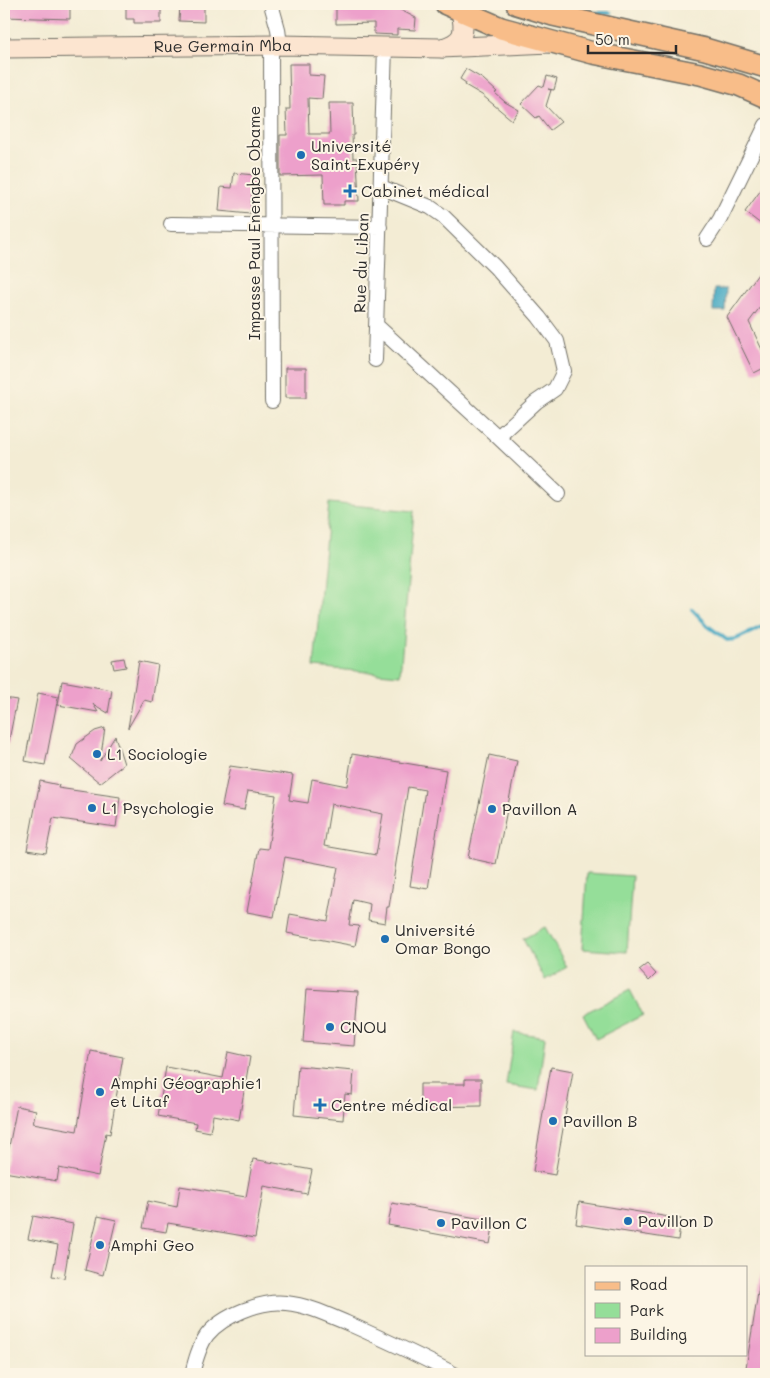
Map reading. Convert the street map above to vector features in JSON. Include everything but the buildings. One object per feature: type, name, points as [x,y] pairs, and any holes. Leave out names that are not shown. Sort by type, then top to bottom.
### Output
[{"type":"main road","points":[[517,4],[553,15],[714,52],[766,68]]},
{"type":"main road","points":[[454,7],[501,28],[602,55],[700,74],[739,85],[766,97]]},
{"type":"street","name":"Impasse Paul Enengbe Obame","points":[[271,4],[278,29],[275,45],[272,226],[272,401]]},
{"type":"street","points":[[442,48],[455,43],[462,34],[464,27],[454,7]]},
{"type":"street","name":"Rue Germain Mba","points":[[4,48],[275,45],[442,48],[553,43]]},
{"type":"street","name":"Rue du Liban","points":[[375,360],[385,47]]},
{"type":"street","points":[[707,239],[720,219],[766,125]]},
{"type":"street","points":[[381,187],[430,207],[443,216],[495,267],[539,317],[557,341],[564,371],[555,389],[536,402],[498,436]]},
{"type":"street","points":[[171,224],[380,227]]},
{"type":"street","points":[[377,326],[498,436],[558,494]]},
{"type":"street","points":[[192,1374],[202,1344],[215,1328],[230,1317],[250,1308],[269,1302],[278,1302],[319,1311],[428,1360],[454,1374]]},
{"type":"green space","points":[[329,503],[414,511],[400,675],[314,667]]},
{"type":"green space","points":[[587,873],[632,876],[627,952],[582,949]]},
{"type":"green space","points":[[545,927],[567,967],[545,980],[523,939]]},
{"type":"green space","points":[[630,990],[643,1015],[596,1039],[583,1014]]},
{"type":"green space","points":[[514,1032],[545,1037],[538,1090],[506,1085]]},
{"type":"water","points":[[714,289],[726,289],[725,311],[713,311]]},
{"type":"waterway","points":[[564,4],[578,10]]},
{"type":"waterway","points":[[587,13],[611,13]]},
{"type":"waterway","points":[[692,609],[708,626],[727,640],[736,639],[762,627],[766,629]]},
{"type":"place","name":"Université Saint-Exupéry","points":[[301,155]]},
{"type":"place","name":"Cabinet médical","points":[[350,191]]},
{"type":"place","name":"L1 Sociologie","points":[[97,754]]},
{"type":"place","name":"L1 Psychologie","points":[[92,808]]},
{"type":"place","name":"Pavillon A","points":[[492,809]]},
{"type":"place","name":"Université Omar Bongo","points":[[385,939]]},
{"type":"place","name":"CNOU","points":[[330,1027]]},
{"type":"place","name":"Amphi Géographie1 et Litaf","points":[[100,1092]]},
{"type":"place","name":"Centre médical","points":[[320,1105]]},
{"type":"place","name":"Pavillon B","points":[[553,1121]]},
{"type":"place","name":"Pavillon D","points":[[628,1221]]},
{"type":"place","name":"Pavillon C","points":[[441,1223]]},
{"type":"place","name":"Amphi Geo","points":[[100,1245]]}]
